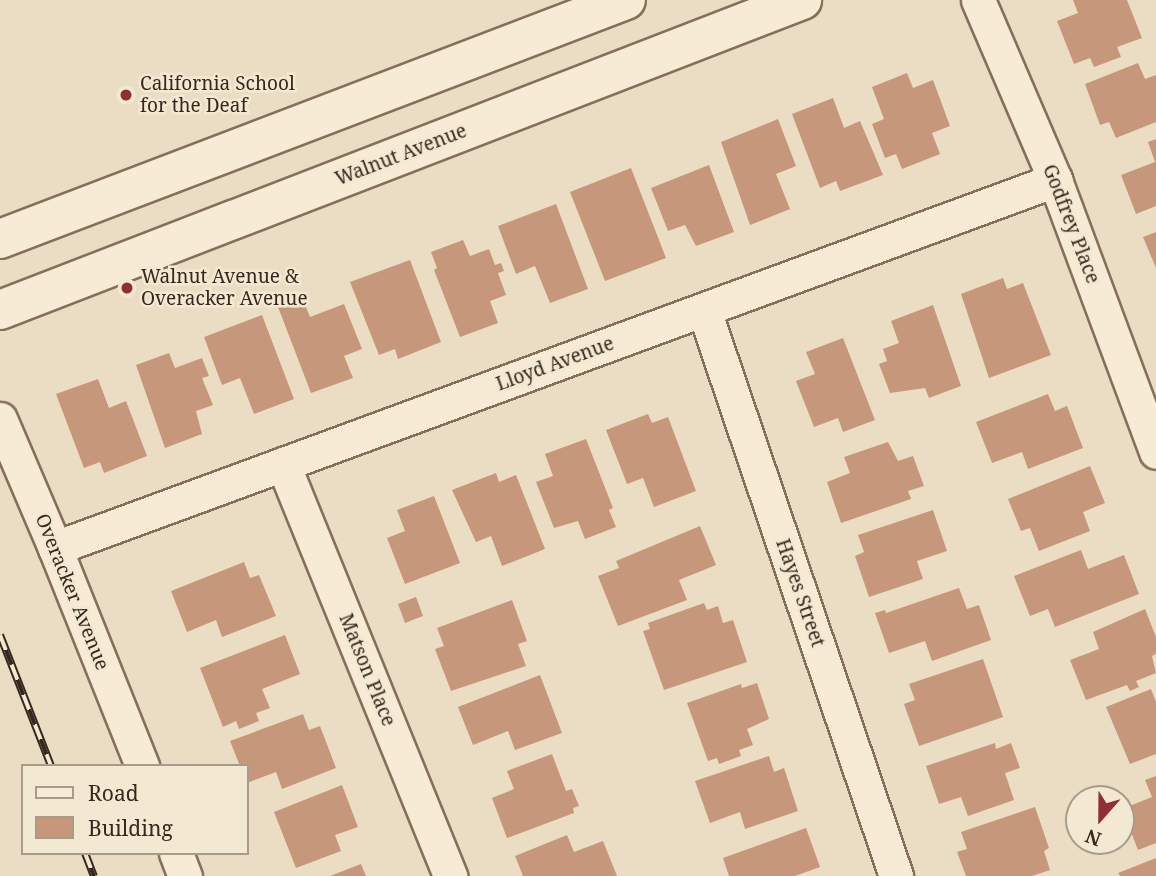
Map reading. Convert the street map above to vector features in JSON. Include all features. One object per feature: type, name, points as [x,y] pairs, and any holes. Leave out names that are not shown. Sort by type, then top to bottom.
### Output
[{"type":"main road","points":[[0,239],[626,0]]},
{"type":"main road","name":"Walnut Avenue","points":[[0,310],[802,0]]},
{"type":"street","name":"Godfrey Place","points":[[978,0],[1055,180],[1156,452]]},
{"type":"street","name":"Lloyd Avenue","points":[[55,548],[1055,180]]},
{"type":"street","name":"Hayes Street","points":[[704,310],[897,876]]},
{"type":"street","name":"Overacker Avenue","points":[[0,419],[141,764]]},
{"type":"street","name":"Matson Place","points":[[284,464],[450,876]]},
{"type":"street","points":[[177,855],[185,876]]},
{"type":"building","points":[[1073,0],[1127,0],[1142,38],[1117,47],[1121,57],[1094,67],[1090,58],[1074,64],[1057,21],[1078,13]]},
{"type":"building","points":[[1138,63],[1145,79],[1156,75],[1156,122],[1116,138],[1109,122],[1100,125],[1085,84]]},
{"type":"building","points":[[907,73],[913,88],[933,80],[950,126],[932,133],[940,154],[902,169],[896,154],[885,158],[872,124],[884,119],[872,87]]},
{"type":"building","points":[[833,98],[844,128],[860,121],[883,175],[840,191],[836,181],[820,188],[792,114]]},
{"type":"building","points":[[778,119],[796,166],[776,174],[790,209],[750,225],[721,142]]},
{"type":"building","points":[[1156,139],[1156,206],[1136,214],[1121,175],[1155,162],[1148,142]]},
{"type":"building","points":[[709,165],[734,232],[696,246],[685,225],[668,231],[651,188]]},
{"type":"building","points":[[631,168],[666,258],[605,281],[570,192]]},
{"type":"building","points":[[556,204],[588,289],[550,303],[535,266],[516,274],[498,226]]},
{"type":"building","points":[[1156,232],[1156,268],[1143,237]]},
{"type":"building","points":[[463,240],[470,256],[489,249],[495,265],[501,263],[504,271],[498,273],[506,295],[490,301],[498,323],[460,337],[434,270],[437,268],[431,252]]},
{"type":"building","points":[[410,260],[441,342],[398,359],[395,349],[379,355],[350,282]]},
{"type":"building","points":[[1003,278],[1007,289],[1023,283],[1051,355],[989,378],[961,294]]},
{"type":"building","points":[[302,297],[310,317],[344,304],[362,349],[344,356],[353,378],[311,393],[278,307]]},
{"type":"building","points":[[933,305],[961,386],[929,398],[925,388],[890,393],[879,364],[887,361],[883,349],[899,343],[891,321]]},
{"type":"building","points":[[262,315],[294,399],[254,414],[240,378],[222,385],[204,337]]},
{"type":"building","points":[[843,338],[875,420],[843,432],[838,418],[814,427],[796,381],[815,374],[806,352]]},
{"type":"building","points":[[169,353],[175,368],[202,358],[209,376],[202,378],[213,405],[196,411],[202,434],[165,448],[136,365]]},
{"type":"building","points":[[98,379],[109,408],[126,401],[147,456],[104,473],[100,462],[84,468],[56,394]]},
{"type":"building","points":[[1048,394],[1055,411],[1067,406],[1083,448],[1028,469],[1022,452],[992,463],[976,422]]},
{"type":"building","points":[[648,414],[652,423],[668,417],[696,491],[654,507],[643,478],[627,484],[606,430]]},
{"type":"building","points":[[586,439],[613,508],[609,510],[616,527],[585,539],[578,521],[554,528],[536,482],[553,476],[545,454]]},
{"type":"building","points":[[888,442],[898,461],[913,456],[924,486],[908,491],[911,499],[841,523],[827,482],[850,473],[844,457]]},
{"type":"building","points":[[1090,466],[1105,503],[1083,512],[1090,531],[1039,551],[1030,528],[1021,531],[1008,499]]},
{"type":"building","points":[[496,473],[499,482],[516,475],[545,549],[502,566],[491,536],[476,542],[452,490]]},
{"type":"building","points":[[434,496],[460,563],[405,584],[387,538],[405,531],[397,510]]},
{"type":"building","points":[[933,510],[947,551],[917,561],[923,579],[869,597],[855,556],[864,552],[858,535]]},
{"type":"building","points":[[700,526],[716,565],[679,580],[687,600],[618,626],[598,576],[619,568],[616,561]]},
{"type":"building","points":[[1081,550],[1088,569],[1124,555],[1139,594],[1055,627],[1048,609],[1030,616],[1014,576]]},
{"type":"building","points":[[244,562],[250,578],[259,575],[276,616],[222,637],[216,620],[187,632],[171,591]]},
{"type":"building","points":[[959,588],[967,609],[979,605],[991,640],[932,661],[925,641],[889,653],[875,613],[885,610],[886,613]]},
{"type":"building","points":[[416,597],[423,616],[405,623],[398,604]]},
{"type":"building","points":[[512,600],[527,641],[518,644],[526,666],[451,691],[435,649],[444,646],[437,628]]},
{"type":"building","points":[[704,603],[707,610],[718,606],[723,623],[733,620],[747,662],[664,690],[643,631],[650,629],[648,623]]},
{"type":"building","points":[[1145,609],[1156,637],[1156,654],[1152,656],[1156,673],[1136,681],[1139,687],[1130,691],[1127,685],[1086,700],[1070,660],[1099,649],[1093,632]]},
{"type":"building","points":[[285,635],[300,674],[262,689],[270,708],[256,713],[259,721],[239,729],[236,721],[223,727],[200,668]]},
{"type":"building","points":[[983,659],[1003,717],[919,746],[904,704],[915,700],[909,684]]},
{"type":"building","points":[[540,675],[562,733],[515,750],[508,731],[473,745],[458,707]]},
{"type":"building","points":[[757,683],[769,719],[747,729],[753,745],[739,750],[741,756],[719,764],[717,758],[708,761],[687,703],[741,684],[742,688]]},
{"type":"building","points":[[1151,689],[1156,702],[1156,754],[1130,764],[1106,707]]},
{"type":"building","points":[[303,714],[309,730],[320,726],[336,768],[282,789],[276,772],[248,783],[248,764],[239,764],[230,741]]},
{"type":"building","points":[[995,743],[996,749],[1011,743],[1020,768],[1005,773],[1014,800],[968,816],[961,797],[939,804],[926,766]]},
{"type":"building","points":[[552,754],[566,791],[572,789],[579,806],[573,808],[574,813],[507,838],[492,798],[514,789],[507,771]]},
{"type":"building","points":[[769,756],[774,772],[784,768],[798,811],[745,829],[740,812],[710,823],[695,781]]},
{"type":"building","points":[[1156,776],[1156,843],[1138,850],[1135,842],[1135,804],[1152,797],[1145,780]]},
{"type":"building","points":[[342,785],[358,827],[335,835],[341,851],[296,868],[274,812]]},
{"type":"building","points":[[1035,807],[1049,848],[1044,851],[1050,870],[1032,876],[966,876],[957,852],[967,849],[961,832]]},
{"type":"building","points":[[806,828],[820,867],[795,876],[729,876],[723,858]]},
{"type":"building","points":[[567,835],[574,852],[603,841],[617,876],[523,876],[515,856]]},
{"type":"building","points":[[1156,858],[1156,876],[1120,876],[1118,873]]},
{"type":"building","points":[[361,864],[366,876],[330,876]]},
{"type":"railway","points":[[0,635],[50,764]]},
{"type":"railway","points":[[86,855],[94,876]]},
{"type":"place","name":"California School for the Deaf","points":[[126,95]]},
{"type":"place","name":"Walnut Avenue & Overacker Avenue","points":[[127,288]]}]
